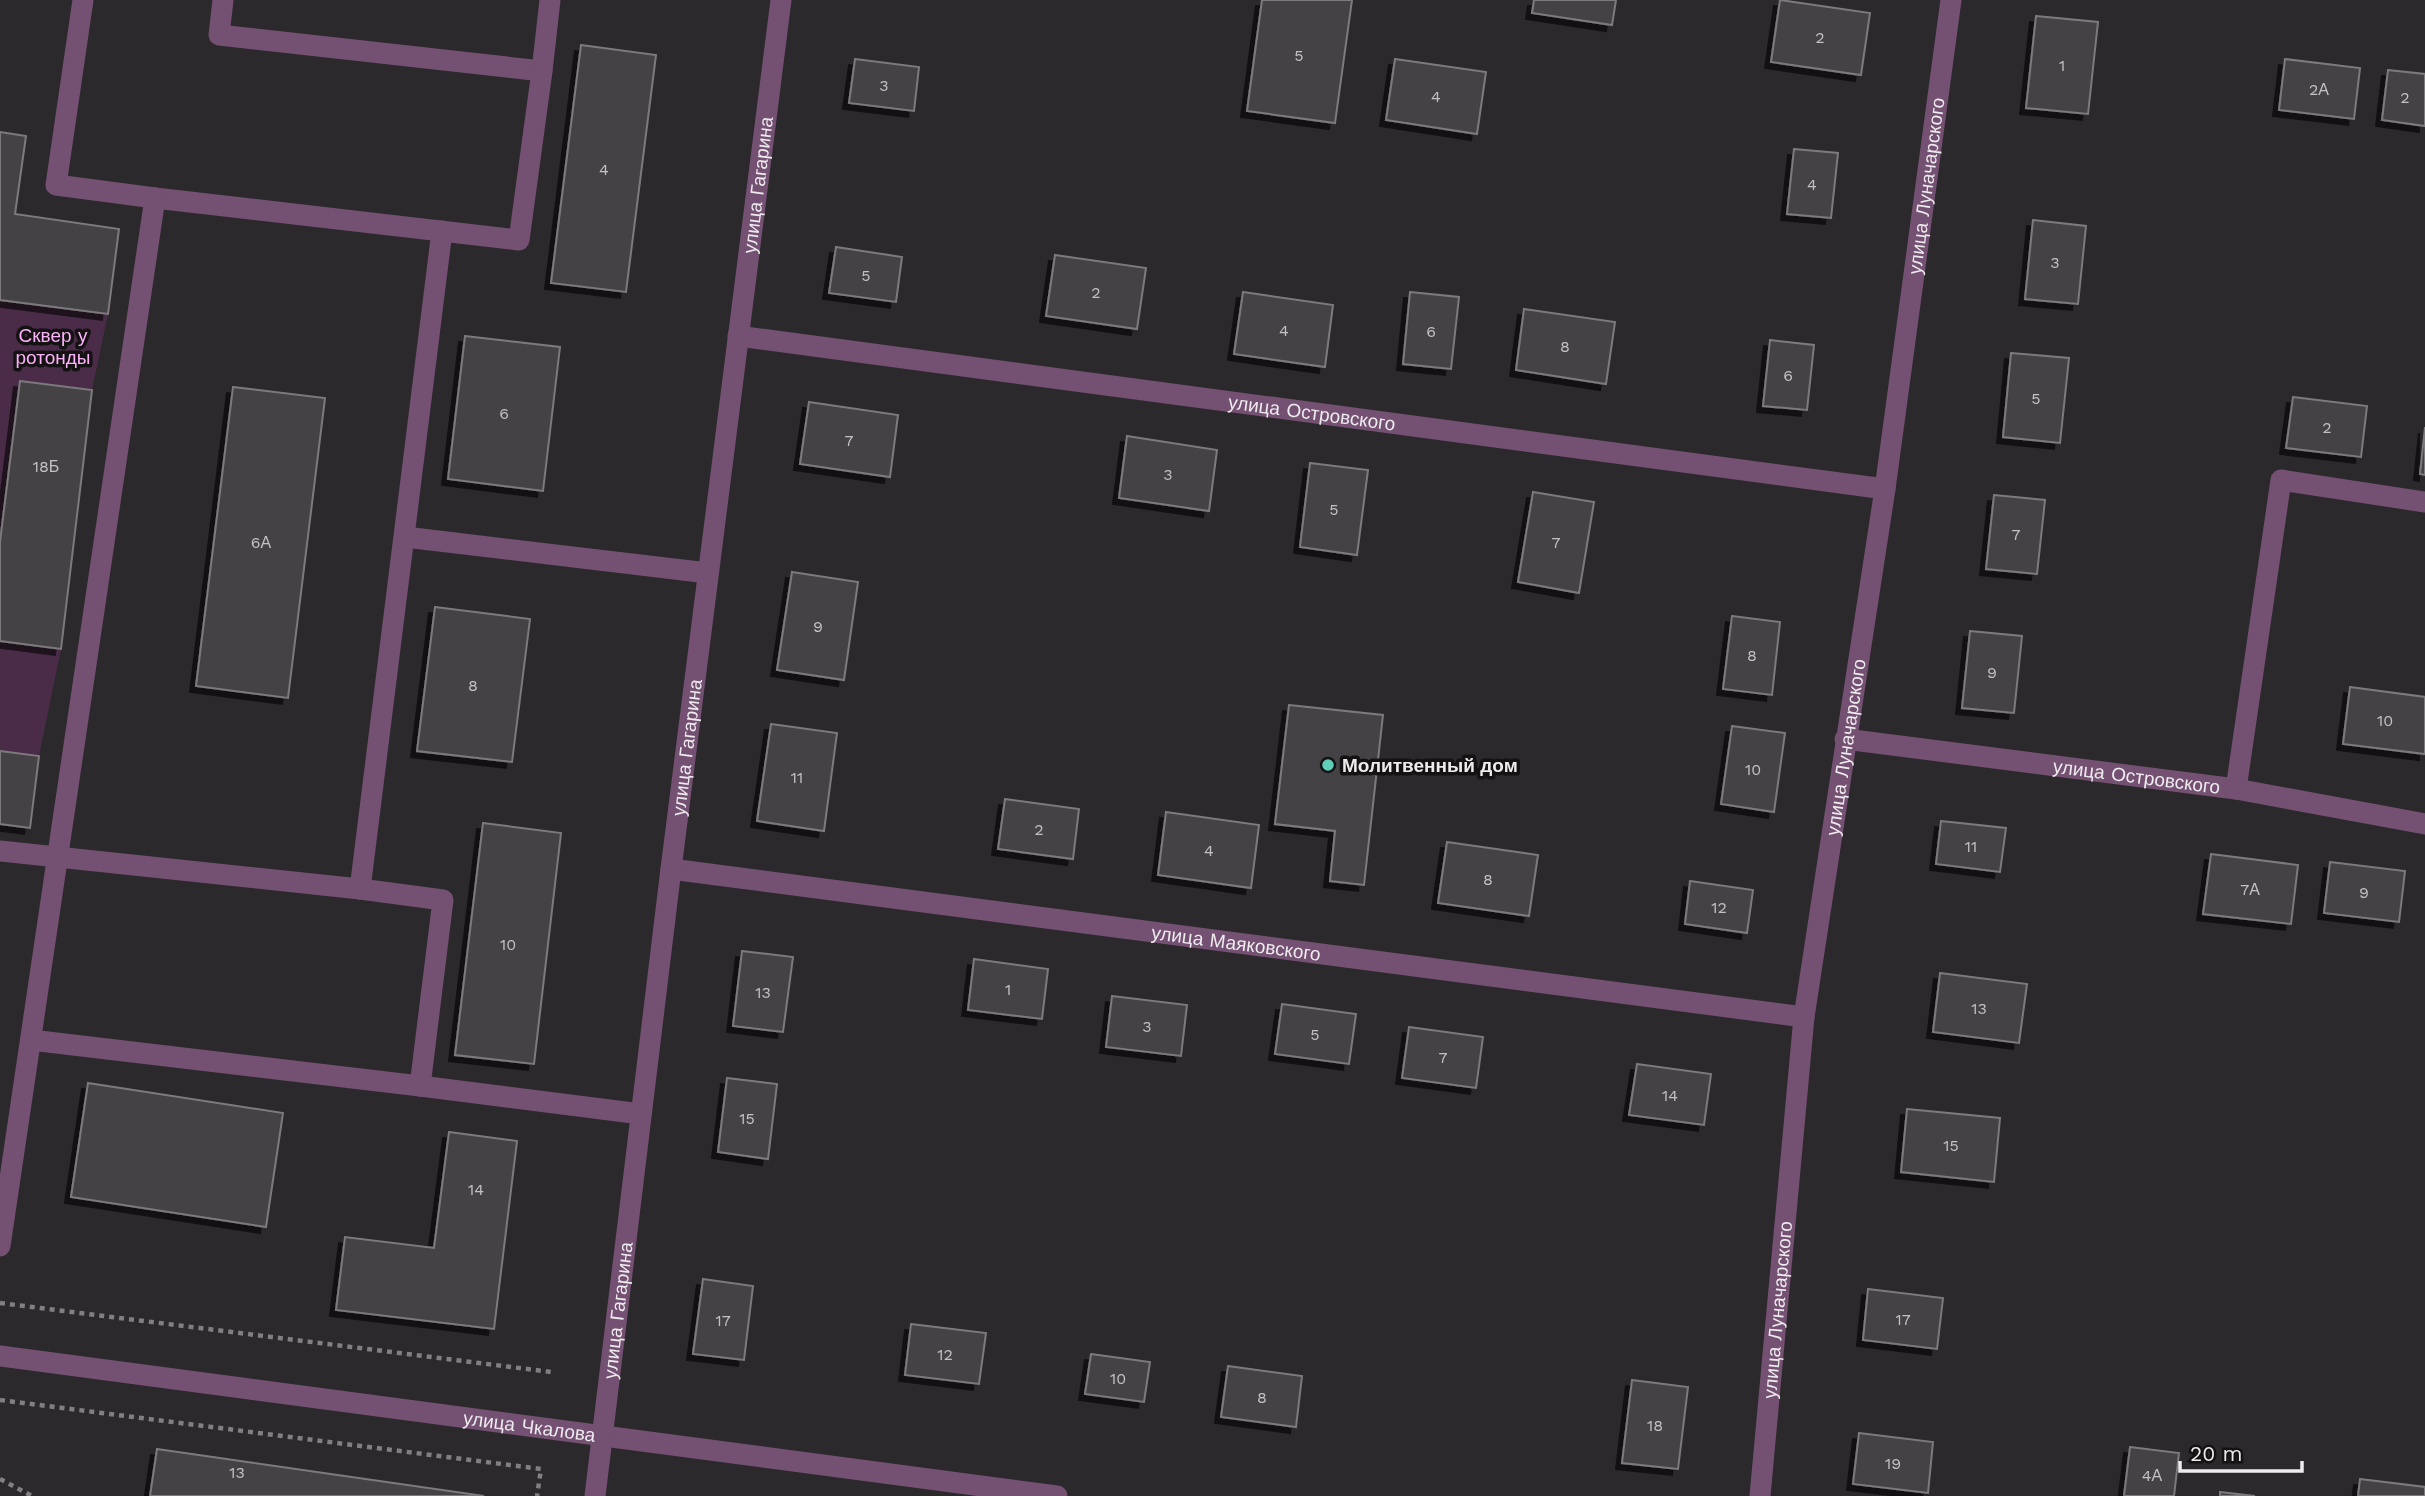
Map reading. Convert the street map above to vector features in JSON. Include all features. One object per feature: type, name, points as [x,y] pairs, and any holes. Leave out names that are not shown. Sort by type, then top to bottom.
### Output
[{"type":"street","points":[[83,0],[56,185],[519,240],[550,0]]},
{"type":"street","points":[[223,0],[219,35],[542,71]]},
{"type":"street","name":"улица Гагарина","points":[[595,1496],[708,573],[782,0]]},
{"type":"street","name":"улица Луначарского","points":[[1760,1496],[1804,1017],[1885,489],[1951,0]]},
{"type":"street","points":[[0,1246],[10,1111],[31,1040],[155,198]]},
{"type":"street","points":[[360,889],[442,231]]},
{"type":"street","name":"улица Островского","points":[[738,336],[1885,489]]},
{"type":"street","points":[[2236,789],[2281,480],[2425,502]]},
{"type":"street","points":[[405,537],[708,573]]},
{"type":"street","name":"улица Островского","points":[[1845,739],[2236,789],[2425,824]]},
{"type":"street","points":[[0,851],[443,900],[420,1086]]},
{"type":"street","name":"улица Маяковского","points":[[671,869],[1804,1017]]},
{"type":"street","points":[[31,1040],[641,1114]]},
{"type":"street","name":"улица Чкалова","points":[[0,1356],[1057,1496]]},
{"type":"path","points":[[0,1303],[551,1371]]},
{"type":"path","points":[[0,1400],[541,1469],[537,1496]]},
{"type":"path","points":[[0,1479],[32,1496]]},
{"type":"green space","name":"Сквер у ротонды","points":[[0,300],[108,314],[92,390],[20,382],[0,542]]},
{"type":"green space","points":[[0,641],[61,649],[39,756],[0,751]]},
{"type":"building","points":[[1262,0],[1352,0],[1335,123],[1247,111]]},
{"type":"building","points":[[1534,0],[1616,0],[1612,25],[1532,13]]},
{"type":"building","points":[[1780,0],[1870,13],[1861,75],[1771,62]]},
{"type":"building","points":[[2036,16],[2098,22],[2088,114],[2026,108]]},
{"type":"building","points":[[581,45],[656,55],[626,292],[551,283]]},
{"type":"building","points":[[855,59],[919,67],[914,111],[849,103]]},
{"type":"building","points":[[1395,59],[1486,72],[1477,134],[1386,120]]},
{"type":"building","points":[[2285,59],[2360,68],[2354,119],[2279,110]]},
{"type":"building","points":[[2388,70],[2425,74],[2425,126],[2382,120]]},
{"type":"building","points":[[0,132],[26,136],[15,214],[119,229],[108,314],[0,300]]},
{"type":"building","points":[[1794,149],[1838,153],[1831,218],[1787,214]]},
{"type":"building","points":[[2033,220],[2086,226],[2078,304],[2025,299]]},
{"type":"building","points":[[836,247],[902,257],[896,302],[829,293]]},
{"type":"building","points":[[1055,255],[1146,268],[1137,329],[1046,316]]},
{"type":"building","points":[[1243,292],[1333,305],[1325,367],[1234,354]]},
{"type":"building","points":[[1410,292],[1459,297],[1451,369],[1403,364]]},
{"type":"building","points":[[1524,309],[1615,322],[1606,384],[1516,370]]},
{"type":"building","points":[[465,336],[560,347],[543,491],[448,479]]},
{"type":"building","points":[[1770,340],[1814,345],[1807,410],[1763,406]]},
{"type":"building","points":[[2011,353],[2069,358],[2060,443],[2003,437]]},
{"type":"building","points":[[20,381],[92,390],[61,649],[0,641],[0,542]]},
{"type":"building","points":[[233,387],[325,398],[288,698],[196,686]]},
{"type":"building","points":[[2293,397],[2367,406],[2361,457],[2286,448]]},
{"type":"building","points":[[809,402],[898,415],[890,477],[800,464]]},
{"type":"building","points":[[2425,427],[2425,475],[2420,474]]},
{"type":"building","points":[[1127,436],[1217,450],[1209,511],[1119,498]]},
{"type":"building","points":[[1310,463],[1368,470],[1357,555],[1300,547]]},
{"type":"building","points":[[1533,492],[1594,502],[1579,593],[1518,582]]},
{"type":"building","points":[[1994,495],[2045,500],[2037,574],[1986,569]]},
{"type":"building","points":[[792,572],[858,582],[844,680],[777,670]]},
{"type":"building","points":[[435,607],[530,619],[512,762],[417,751]]},
{"type":"building","points":[[1732,616],[1780,622],[1772,695],[1723,689]]},
{"type":"building","points":[[1970,631],[2022,636],[2014,713],[1962,708]]},
{"type":"building","points":[[2350,687],[2425,697],[2425,754],[2343,744]]},
{"type":"building","points":[[1289,705],[1383,715],[1364,885],[1330,881],[1335,831],[1275,824]]},
{"type":"building","points":[[771,724],[837,733],[824,831],[757,821]]},
{"type":"building","points":[[1732,726],[1785,733],[1774,812],[1721,804]]},
{"type":"building","points":[[0,751],[39,756],[30,828],[0,824]]},
{"type":"building","points":[[1005,799],[1079,809],[1073,859],[998,849]]},
{"type":"building","points":[[1166,812],[1259,825],[1251,888],[1158,875]]},
{"type":"building","points":[[1941,821],[2006,828],[2000,872],[1936,864]]},
{"type":"building","points":[[483,823],[561,833],[534,1064],[455,1055]]},
{"type":"building","points":[[1447,842],[1538,855],[1529,916],[1438,903]]},
{"type":"building","points":[[2211,854],[2298,865],[2291,924],[2203,914]]},
{"type":"building","points":[[2330,862],[2405,871],[2399,922],[2324,913]]},
{"type":"building","points":[[1690,881],[1753,890],[1747,933],[1685,924]]},
{"type":"building","points":[[742,951],[793,957],[783,1032],[733,1026]]},
{"type":"building","points":[[974,959],[1048,969],[1042,1019],[968,1010]]},
{"type":"building","points":[[1940,973],[2027,984],[2019,1043],[1933,1032]]},
{"type":"building","points":[[1112,996],[1187,1005],[1181,1056],[1106,1047]]},
{"type":"building","points":[[1282,1004],[1356,1014],[1349,1064],[1275,1054]]},
{"type":"building","points":[[1409,1027],[1483,1037],[1476,1088],[1402,1078]]},
{"type":"building","points":[[1637,1064],[1711,1074],[1704,1125],[1629,1115]]},
{"type":"building","points":[[727,1078],[777,1084],[768,1159],[718,1152]]},
{"type":"building","points":[[88,1083],[283,1113],[266,1227],[71,1197]]},
{"type":"building","points":[[1907,1109],[2000,1118],[1994,1182],[1901,1172]]},
{"type":"building","points":[[449,1132],[517,1141],[494,1329],[336,1310],[345,1237],[434,1248]]},
{"type":"building","points":[[703,1279],[753,1286],[744,1360],[693,1354]]},
{"type":"building","points":[[1868,1289],[1943,1298],[1937,1349],[1863,1340]]},
{"type":"building","points":[[911,1324],[986,1333],[979,1384],[905,1375]]},
{"type":"building","points":[[1091,1354],[1150,1362],[1144,1402],[1085,1394]]},
{"type":"building","points":[[1228,1366],[1302,1376],[1296,1427],[1221,1417]]},
{"type":"building","points":[[1632,1380],[1688,1387],[1678,1469],[1622,1463]]},
{"type":"building","points":[[1859,1433],[1933,1442],[1928,1493],[1853,1484]]},
{"type":"building","points":[[2130,1447],[2179,1453],[2174,1496],[2124,1496]]},
{"type":"building","points":[[157,1449],[484,1496],[150,1496]]},
{"type":"building","points":[[2360,1479],[2425,1487],[2425,1496],[2358,1496]]},
{"type":"building","points":[[2220,1492],[2255,1496],[2220,1496]]},
{"type":"place","name":"Молитвенный дом","points":[[1328,765]]}]
